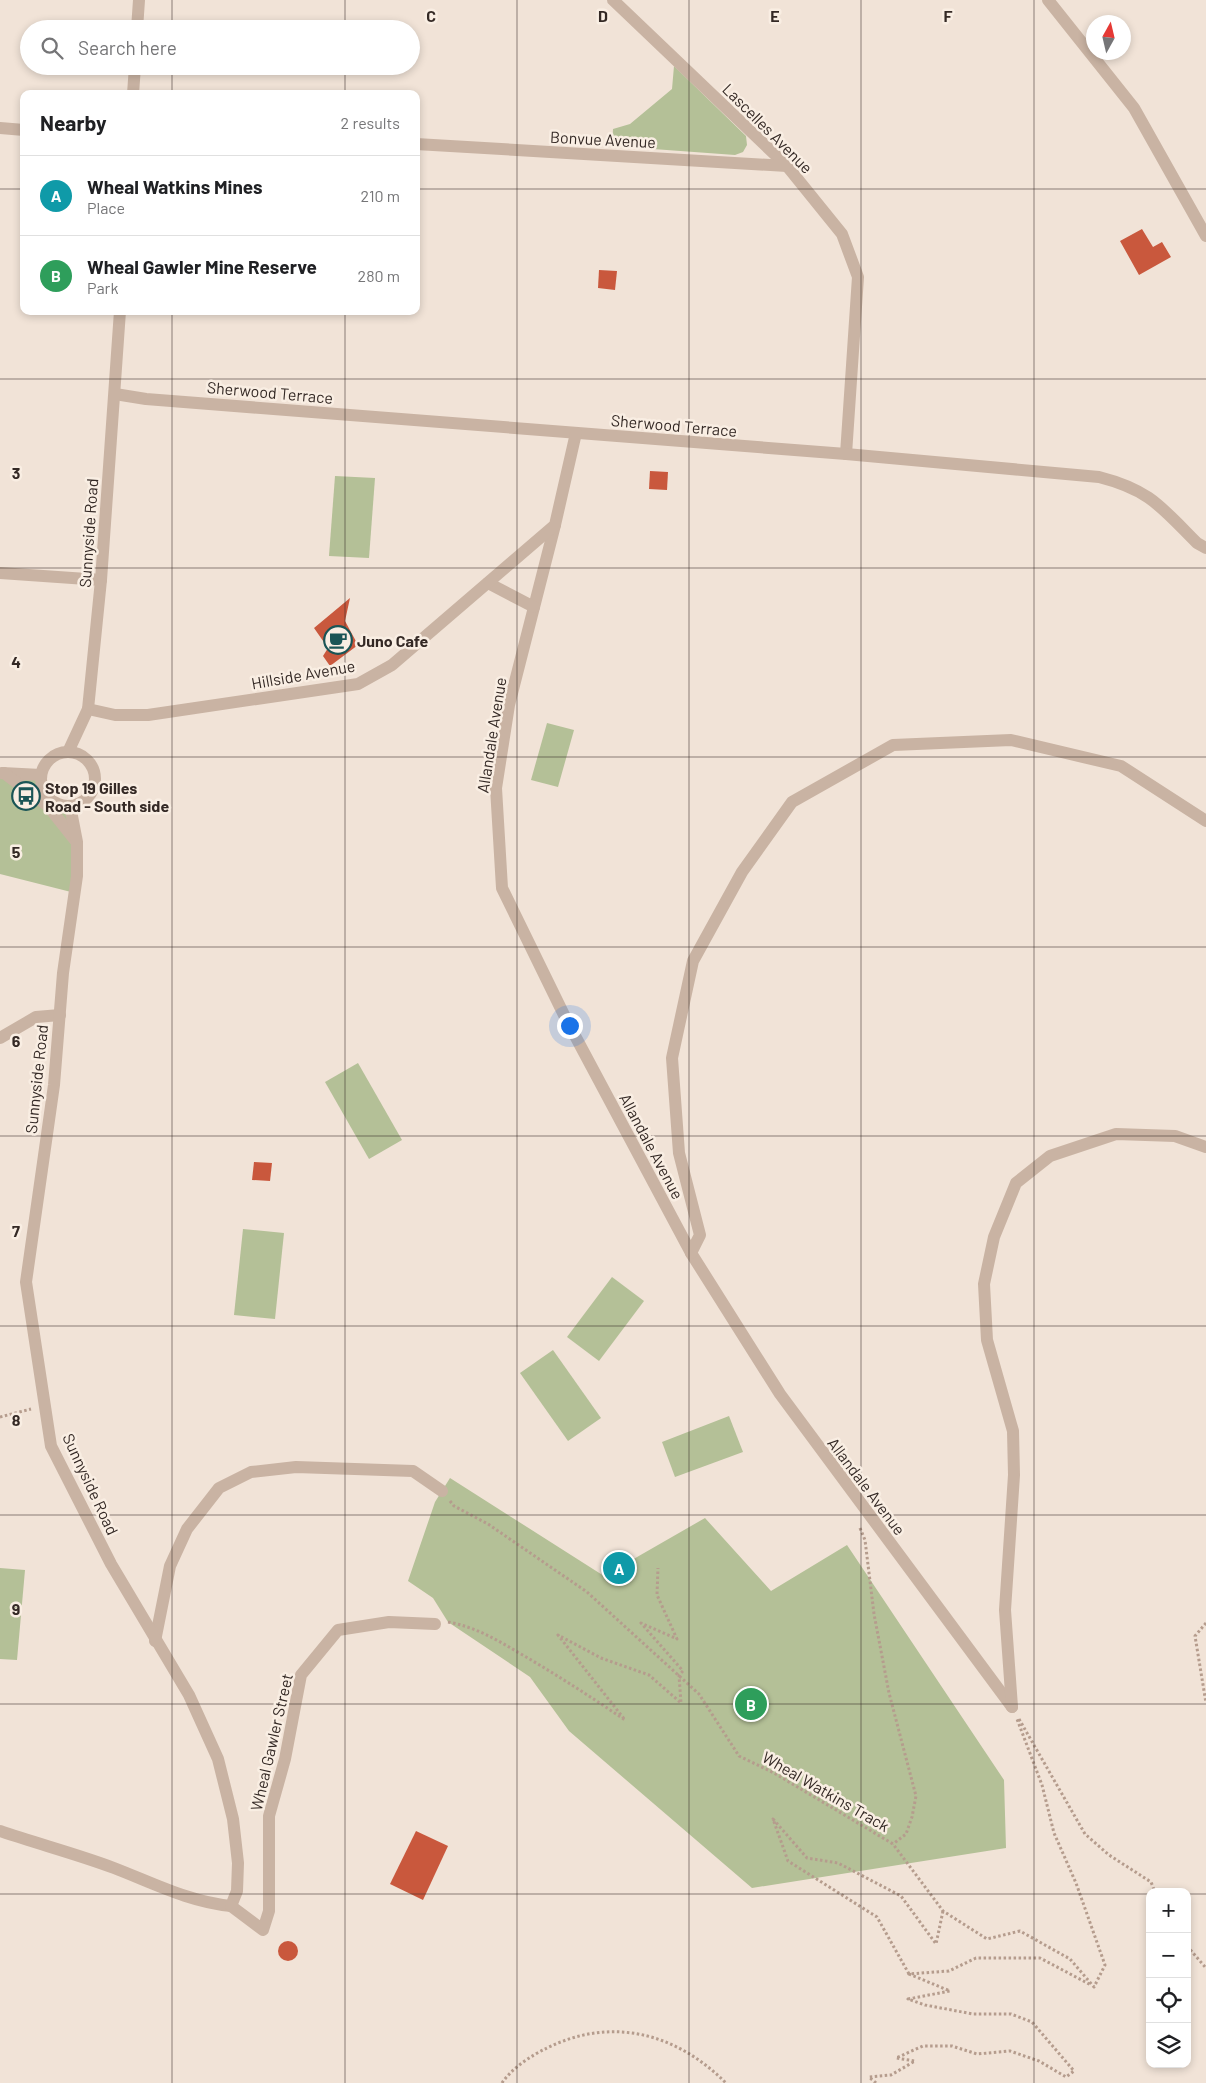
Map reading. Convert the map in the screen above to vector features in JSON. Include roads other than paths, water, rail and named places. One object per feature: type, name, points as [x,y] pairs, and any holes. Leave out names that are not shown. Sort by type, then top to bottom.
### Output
[{"type":"street","points":[[138,20],[139,0]]},
{"type":"street","name":"Lascelles Avenue","points":[[613,0],[788,166],[842,234],[858,277],[846,454]]},
{"type":"street","points":[[1049,3],[1134,108],[1206,236]]},
{"type":"street","points":[[133,90],[134,75]]},
{"type":"street","points":[[0,128],[20,130]]},
{"type":"street","name":"Bonvue Avenue","points":[[420,144],[788,166]]},
{"type":"street","name":"Sunnyside Road","points":[[68,752],[88,709],[101,580],[120,315]]},
{"type":"street","name":"Sherwood Terrace","points":[[115,394],[846,454],[1099,477],[1127,484],[1152,499],[1197,543],[1206,548]]},
{"type":"street","points":[[555,525],[576,433]]},
{"type":"street","name":"Hillside Avenue","points":[[88,709],[115,714],[148,715],[358,684],[392,664],[555,525]]},
{"type":"street","name":"Allandale Avenue","points":[[555,525],[509,705],[496,788],[502,888],[565,1017],[691,1252],[780,1394],[1012,1707],[1005,1610],[1014,1475],[1013,1431],[987,1340],[984,1284],[994,1237],[1016,1183],[1050,1156],[1116,1134],[1175,1136],[1206,1147]]},
{"type":"street","points":[[0,573],[101,580]]},
{"type":"street","points":[[488,583],[534,607]]},
{"type":"street","points":[[691,1252],[700,1236],[678,1153],[672,1058],[682,1010],[693,961],[742,872],[792,802],[893,745],[1011,740],[1120,766],[1206,821]]},
{"type":"street","points":[[62,752],[68,752],[77,754],[89,762],[95,779],[93,788],[85,800],[70,806],[61,805],[49,798],[41,786],[41,775],[48,761],[62,752]]},
{"type":"street","points":[[2,772],[41,775]]},
{"type":"street","points":[[2,772],[48,806],[77,842]]},
{"type":"street","name":"Sunnyside Road","points":[[70,806],[77,842],[77,876],[60,1015],[54,1086],[26,1282],[51,1446],[111,1564],[189,1695],[218,1759],[233,1819],[238,1862],[237,1891],[231,1906]]},
{"type":"street","points":[[0,1038],[36,1017],[60,1015]]},
{"type":"street","points":[[155,1640],[170,1566],[187,1529],[219,1488],[251,1472],[296,1468],[413,1470],[442,1491]]},
{"type":"street","name":"Wheal Gawler Street","points":[[231,1906],[263,1930],[269,1911],[269,1816],[288,1745],[301,1675],[338,1630],[389,1622],[435,1624]]},
{"type":"street","points":[[0,1831],[113,1867],[167,1890],[208,1904],[231,1906]]},
{"type":"place","name":"Juno Cafe","points":[[338,640]]},
{"type":"place","name":"Stop 19 Gilles Road - South side","points":[[26,796]]},
{"type":"place","name":"Wheal Watkins Mines","points":[[619,1568]]},
{"type":"place","name":"Wheal Gawler Mine Reserve","points":[[751,1704]]}]
